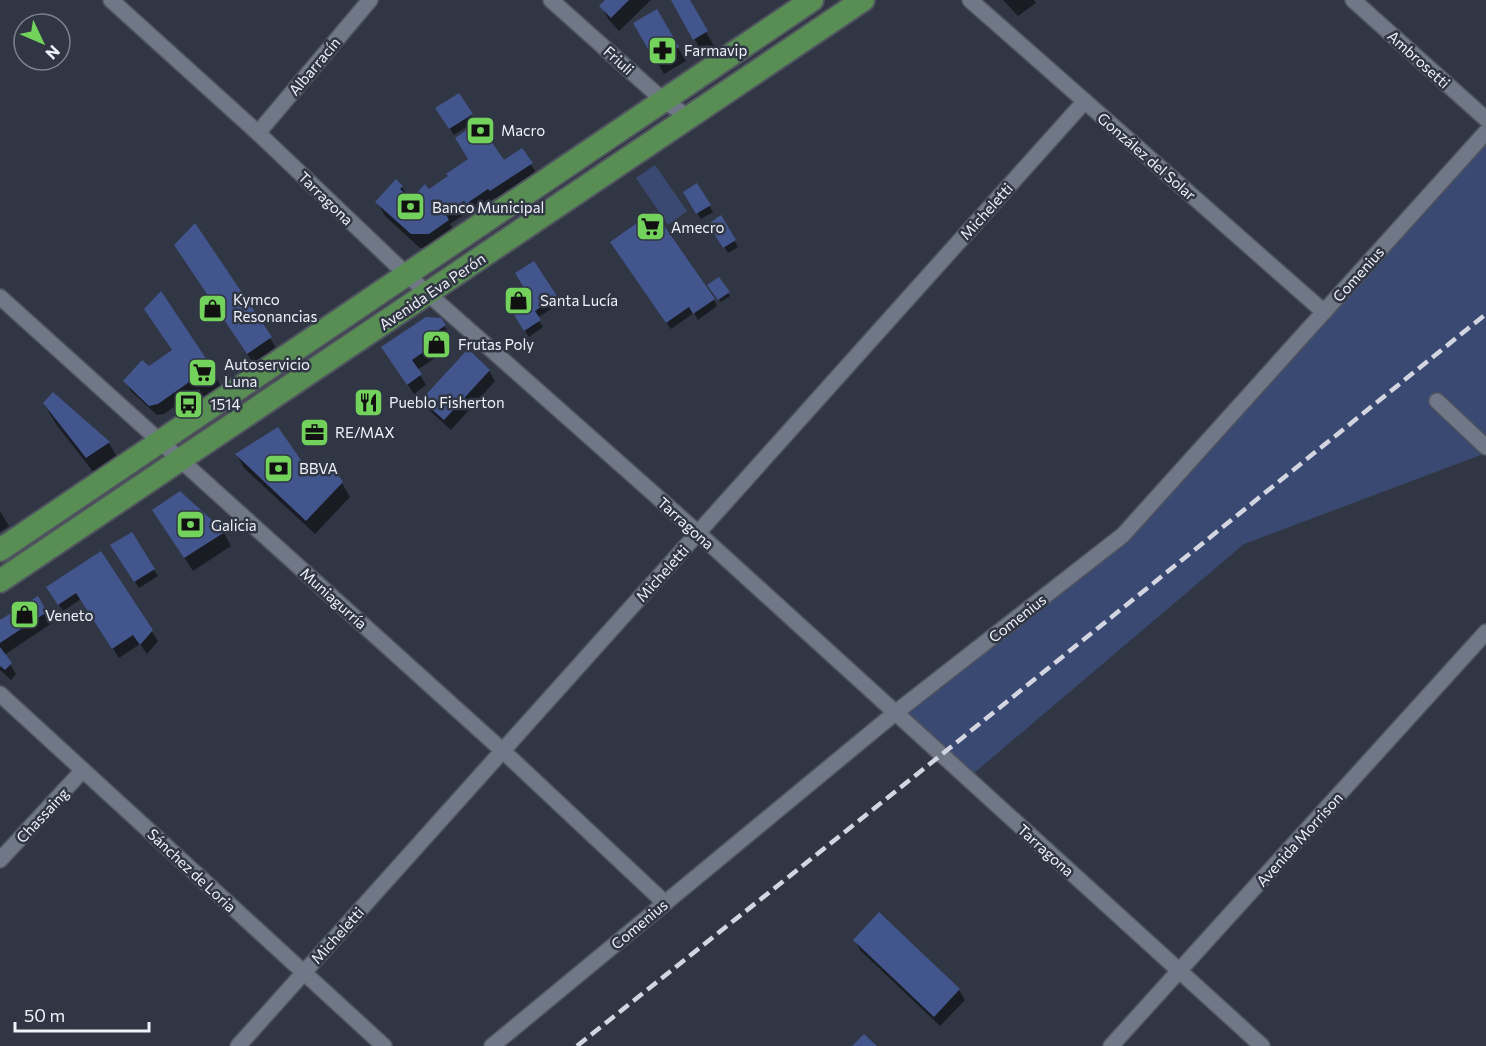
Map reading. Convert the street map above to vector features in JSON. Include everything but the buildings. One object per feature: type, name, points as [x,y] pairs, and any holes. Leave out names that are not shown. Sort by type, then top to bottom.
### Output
[{"type":"main road","name":"Avenida Eva Perón","points":[[0,550],[812,0]]},
{"type":"main road","name":"Avenida Eva Perón","points":[[0,582],[863,0]]},
{"type":"street","name":"Tarragona","points":[[111,0],[258,133],[407,275],[698,533],[1262,1046]]},
{"type":"street","name":"Albarracín","points":[[258,133],[370,0]]},
{"type":"street","name":"Friuli","points":[[551,0],[664,101],[689,117]]},
{"type":"street","name":"González del Solar","points":[[970,0],[1324,312]]},
{"type":"street","name":"Ambrosetti","points":[[1353,0],[1486,118]]},
{"type":"street","name":"Micheletti","points":[[238,1046],[1085,101]]},
{"type":"street","name":"Comenius","points":[[492,1046],[895,713],[1123,535],[1486,132]]},
{"type":"street","name":"Muniagurría","points":[[0,297],[502,751],[665,903]]},
{"type":"street","points":[[1437,401],[1486,447]]},
{"type":"street","name":"Avenida Morrison","points":[[1111,1046],[1486,632]]},
{"type":"street","name":"Sánchez de Loria","points":[[0,694],[384,1046]]},
{"type":"street","name":"Chassaing","points":[[0,860],[83,770]]},
{"type":"shaded area","points":[[1486,132],[1486,453],[1244,544],[967,779],[895,713],[1123,535]]},
{"type":"shaded area","points":[[655,165],[687,211],[668,225],[636,178]]},
{"type":"railway","points":[[577,1046],[1486,314]]},
{"type":"place","name":"Farmavip","points":[[663,50]]},
{"type":"place","name":"Macro","points":[[480,130]]},
{"type":"place","name":"Banco Municipal","points":[[411,207]]},
{"type":"place","name":"Amecro","points":[[650,227]]},
{"type":"place","name":"Santa Lucía","points":[[519,300]]},
{"type":"place","name":"Kymco Resonancias","points":[[212,308]]},
{"type":"place","name":"Frutas Poly","points":[[437,344]]},
{"type":"place","name":"Autoservicio Luna","points":[[203,373]]},
{"type":"place","name":"Pueblo Fisherton","points":[[368,402]]},
{"type":"place","name":"1514","points":[[189,404]]},
{"type":"place","name":"RE/MAX","points":[[314,432]]},
{"type":"place","name":"BBVA","points":[[278,468]]},
{"type":"place","name":"Galicia","points":[[190,525]]},
{"type":"place","name":"Veneto","points":[[24,615]]}]
